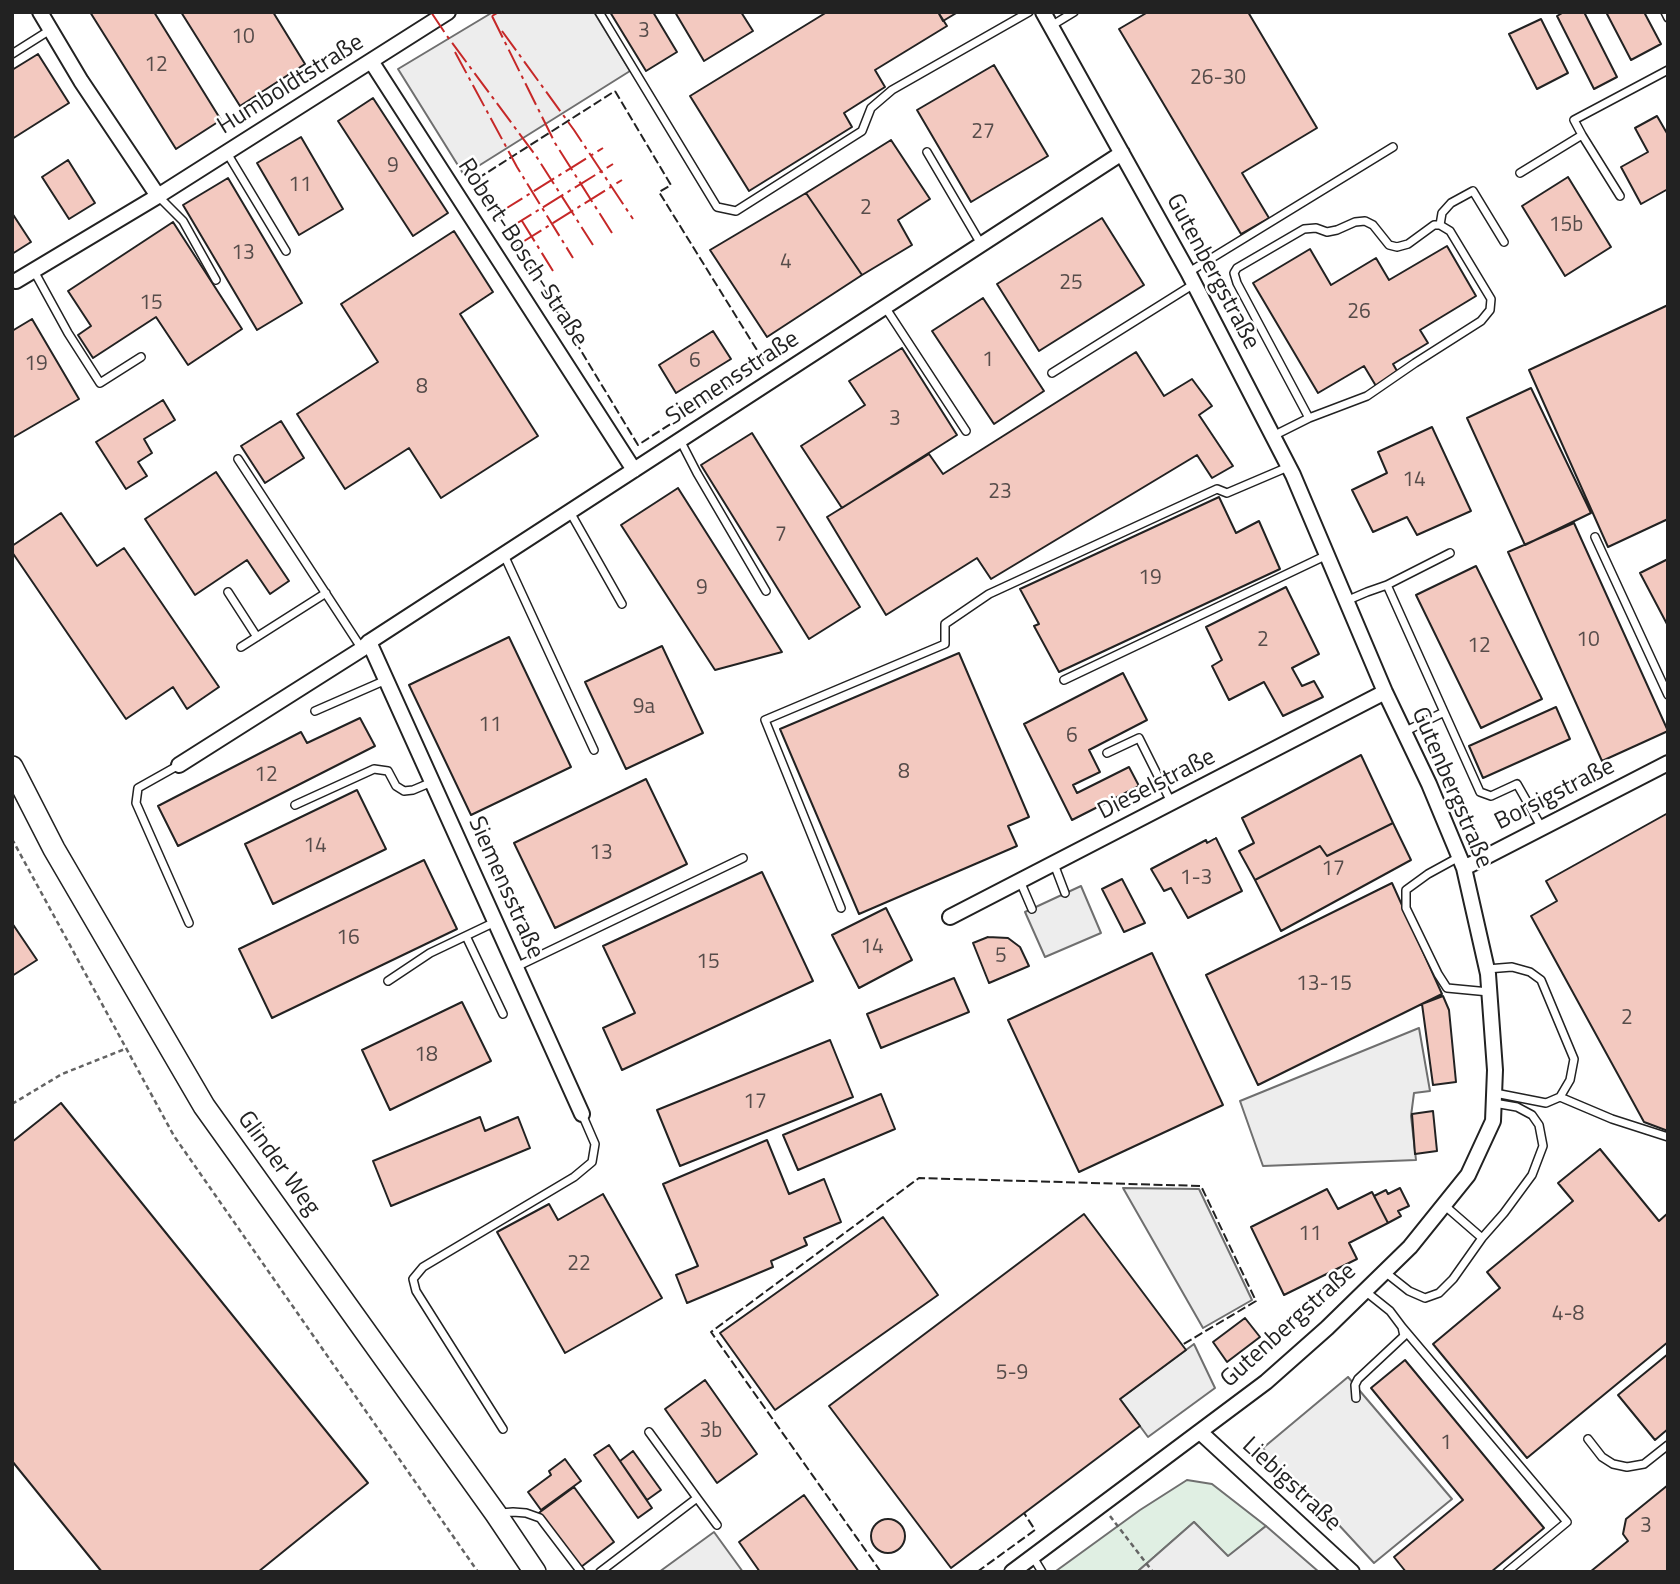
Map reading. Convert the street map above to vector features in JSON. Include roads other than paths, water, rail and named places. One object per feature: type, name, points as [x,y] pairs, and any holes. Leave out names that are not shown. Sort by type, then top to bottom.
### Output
[{"type":"main road","name":"Glinder Weg","points":[[12,766],[54,849],[204,1106],[535,1572]]},
{"type":"street","points":[[40,12],[81,81],[158,196]]},
{"type":"street","name":"Humboldtstraße","points":[[14,282],[158,196],[448,12]]},
{"type":"street","name":"Gutenbergstraße","points":[[1012,1572],[1266,1382],[1327,1328],[1410,1247],[1468,1175],[1493,1121],[1495,1070],[1487,969],[1461,863],[1429,785],[1385,692],[1273,436],[1191,278],[1043,12]]},
{"type":"street","name":"Robert-Bosch-Straße","points":[[372,61],[634,470]]},
{"type":"street","name":"Siemensstraße","points":[[179,765],[1122,153]]},
{"type":"street","name":"Siemensstraße","points":[[365,646],[386,680],[582,1114]]},
{"type":"street","name":"Dieselstraße","points":[[950,918],[1385,692]]},
{"type":"street","name":"Borsigstraße","points":[[1461,863],[1542,828],[1667,767]]},
{"type":"street","name":"Liebigstraße","points":[[1200,1432],[1352,1572]]},
{"type":"lane","points":[[599,12],[717,207],[736,211],[862,131],[871,108],[892,90],[1029,12]]},
{"type":"lane","points":[[1051,26],[1074,12]]},
{"type":"lane","points":[[1665,12],[1668,18]]},
{"type":"lane","points":[[12,54],[50,30]]},
{"type":"lane","points":[[1620,196],[1574,120],[1668,70]]},
{"type":"lane","points":[[1520,173],[1582,135]]},
{"type":"lane","points":[[1052,373],[1191,278],[1392,147]]},
{"type":"lane","points":[[927,152],[982,244]]},
{"type":"lane","points":[[227,153],[286,251]]},
{"type":"lane","points":[[1440,225],[1442,213],[1451,203],[1473,191],[1504,242]]},
{"type":"lane","points":[[158,196],[183,221],[216,280]]},
{"type":"lane","points":[[1273,436],[1309,418],[1367,396],[1481,321],[1489,310],[1491,299],[1450,231],[1440,225],[1434,225],[1408,244],[1397,247],[1390,245],[1373,225],[1365,221],[1327,232],[1315,228],[1304,229],[1237,268],[1234,273],[1237,283],[1309,418]]},
{"type":"lane","points":[[34,271],[68,333],[100,383],[141,358]]},
{"type":"lane","points":[[885,307],[966,431]]},
{"type":"lane","points":[[680,440],[766,591]]},
{"type":"lane","points":[[238,459],[326,593],[365,646]]},
{"type":"lane","points":[[841,908],[765,720],[945,644],[945,624],[989,594],[1217,489],[1227,493],[1288,467]]},
{"type":"lane","points":[[570,512],[622,604]]},
{"type":"lane","points":[[1595,537],[1668,695]]},
{"type":"lane","points":[[1346,601],[1387,585],[1450,553]]},
{"type":"lane","points":[[504,555],[594,750]]},
{"type":"lane","points":[[1064,680],[1327,555]]},
{"type":"lane","points":[[1387,585],[1480,792],[1491,796],[1517,784],[1542,828]]},
{"type":"lane","points":[[228,592],[257,637]]},
{"type":"lane","points":[[241,647],[326,593]]},
{"type":"lane","points":[[315,712],[386,680]]},
{"type":"lane","points":[[1404,732],[1444,712]]},
{"type":"lane","points":[[1107,753],[1139,738],[1171,803]]},
{"type":"lane","points":[[179,765],[138,788],[136,803],[189,923]]},
{"type":"lane","points":[[295,805],[374,769],[388,771],[396,786],[404,791],[432,782]]},
{"type":"lane","points":[[516,967],[743,858]]},
{"type":"lane","points":[[1461,863],[1428,874],[1406,890],[1406,908],[1447,988],[1489,992]]},
{"type":"lane","points":[[1054,864],[1065,893]]},
{"type":"lane","points":[[1020,881],[1032,909]]},
{"type":"lane","points":[[388,981],[430,954],[495,922]]},
{"type":"lane","points":[[466,936],[503,1014]]},
{"type":"lane","points":[[1487,969],[1512,967],[1530,972],[1541,980],[1574,1059],[1570,1080],[1560,1097],[1546,1103],[1494,1098]]},
{"type":"lane","points":[[1560,1097],[1612,1119],[1668,1136]]},
{"type":"lane","points":[[1385,1272],[1409,1291],[1425,1298],[1438,1293],[1454,1279],[1482,1238],[1532,1175],[1543,1146],[1539,1125],[1532,1115],[1494,1098]]},
{"type":"lane","points":[[503,1429],[416,1291],[413,1279],[423,1267],[574,1177],[592,1162],[595,1144],[582,1114]]},
{"type":"lane","points":[[1444,1205],[1482,1238]]},
{"type":"lane","points":[[1365,1291],[1390,1311],[1567,1522],[1507,1572]]},
{"type":"lane","points":[[1356,1398],[1355,1385],[1358,1378],[1404,1336],[1402,1327]]},
{"type":"lane","points":[[649,1432],[717,1525]]},
{"type":"lane","points":[[1588,1438],[1602,1457],[1613,1464],[1628,1467],[1644,1464],[1668,1445]]},
{"type":"lane","points":[[600,1572],[697,1498]]},
{"type":"lane","points":[[496,1514],[526,1513],[540,1518],[581,1572]]},
{"type":"lane","points":[[1032,1556],[1042,1572]]}]
